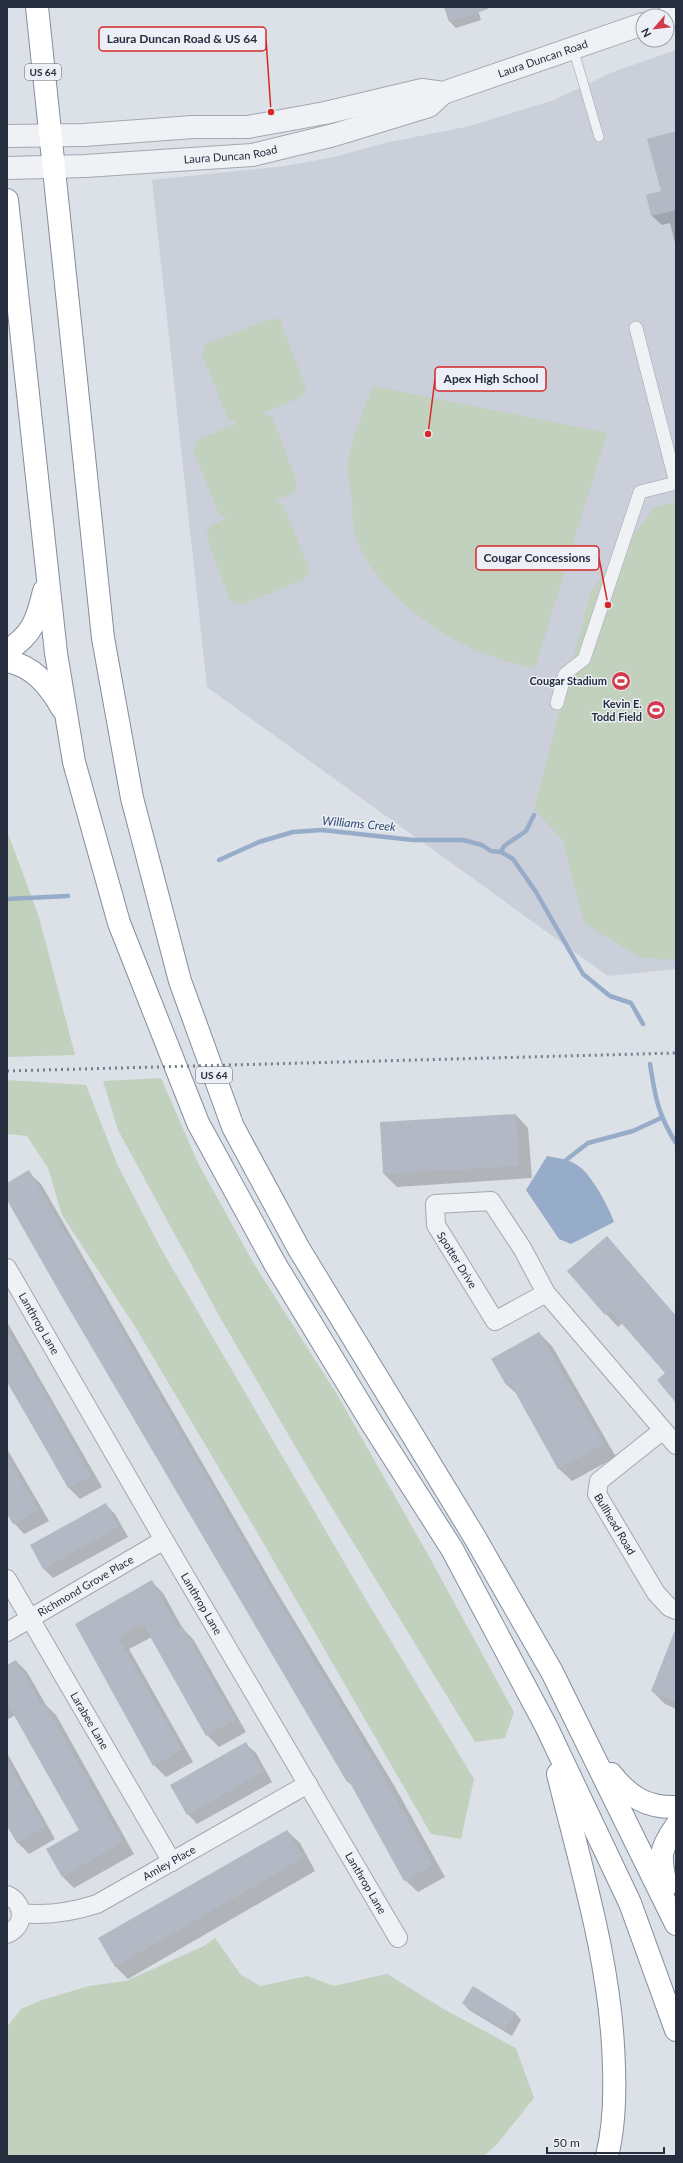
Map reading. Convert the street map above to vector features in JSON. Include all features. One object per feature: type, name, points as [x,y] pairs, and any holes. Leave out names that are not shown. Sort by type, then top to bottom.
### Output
[{"type":"highway","name":"US 64","points":[[37,7],[103,638],[132,798],[180,982],[233,1127],[299,1249],[474,1536],[552,1672],[674,1918]]},
{"type":"highway","name":"US 64","points":[[7,200],[56,653],[74,762],[119,923],[198,1123],[274,1264],[452,1550],[546,1726],[630,1903],[676,2030]]},
{"type":"highway","points":[[7,651],[25,638],[33,628],[47,578]]},
{"type":"highway","points":[[7,661],[27,668],[36,674],[51,690],[67,718]]},
{"type":"highway","points":[[546,1726],[600,1942],[614,2027],[615,2090],[610,2143],[606,2156]]},
{"type":"highway","points":[[590,1747],[615,1779],[634,1798],[654,1807],[676,1808]]},
{"type":"highway","points":[[674,1918],[661,1854],[663,1847],[676,1826]]},
{"type":"street","name":"Laura Duncan Road","points":[[7,168],[53,168],[195,160],[252,155],[356,128],[429,106],[443,93],[635,27]]},
{"type":"street","name":"Laura Duncan Road","points":[[7,136],[50,137],[194,127],[248,127],[376,102],[422,90],[443,93]]},
{"type":"street","points":[[356,128],[367,119],[376,102]]},
{"type":"street","points":[[557,703],[565,674],[584,659],[640,492],[676,483],[636,328]]},
{"type":"street","name":"Spotter Drive","points":[[546,1293],[495,1322],[436,1224],[435,1204],[491,1201],[522,1248],[546,1293],[676,1445]]},
{"type":"street","name":"Lanthrop Lane","points":[[7,1268],[164,1540],[398,1938]]},
{"type":"street","name":"Bullhead Road","points":[[663,1430],[599,1481],[597,1494],[656,1594],[669,1607],[676,1610]]},
{"type":"street","name":"Richmond Grove Place","points":[[7,1632],[164,1540]]},
{"type":"street","name":"Larabee Lane","points":[[7,1579],[172,1862]]},
{"type":"street","name":"Amley Place","points":[[21,1913],[35,1915],[74,1912],[97,1904],[308,1784]]},
{"type":"street","points":[[7,1895],[17,1902],[21,1913],[18,1925],[7,1934]]},
{"type":"lane","points":[[573,48],[599,137]]},
{"type":"shaded area","points":[[676,50],[676,969],[608,976],[207,687],[152,180],[285,166],[334,157],[385,143],[470,126],[554,100],[613,72]]},
{"type":"green space","points":[[272,318],[280,320],[306,388],[301,397],[263,413],[272,417],[297,482],[295,493],[276,500],[283,505],[310,570],[305,579],[241,605],[230,600],[206,536],[209,527],[227,518],[219,514],[193,450],[198,440],[238,423],[228,419],[202,354],[206,344]]},
{"type":"green space","points":[[373,386],[607,433],[535,668],[506,661],[476,650],[433,626],[412,611],[393,594],[377,575],[364,555],[354,530],[348,464],[355,434]]},
{"type":"green space","name":"Cougar Stadium","points":[[676,501],[676,960],[642,958],[585,924],[562,839],[534,809],[591,591],[655,507]]},
{"type":"green space","points":[[7,831],[39,917],[75,1055],[7,1057]]},
{"type":"green space","points":[[161,1078],[198,1163],[254,1264],[338,1396],[432,1562],[514,1712],[505,1738],[475,1742],[309,1470],[221,1319],[118,1130],[103,1081]]},
{"type":"green space","points":[[7,1080],[86,1085],[117,1164],[160,1247],[365,1598],[474,1779],[461,1839],[431,1834],[257,1532],[134,1325],[62,1215],[48,1168],[27,1136],[7,1134]]},
{"type":"green space","points":[[215,1938],[241,1975],[261,1986],[307,1976],[334,1986],[387,1974],[447,2011],[516,2048],[534,2098],[498,2143],[484,2156],[7,2156],[7,2027],[21,2009],[42,2000],[89,1986],[126,1981],[204,1946]]},
{"type":"water","points":[[547,1156],[570,1161],[582,1169],[598,1190],[614,1222],[571,1244],[559,1239],[526,1190]]},
{"type":"building","points":[[444,7],[487,7],[488,9],[449,22]]},
{"type":"building","points":[[676,131],[676,210],[651,216],[646,195],[661,191],[647,139]]},
{"type":"building","points":[[516,1114],[519,1166],[383,1174],[380,1122]]},
{"type":"building","points":[[29,1170],[265,1578],[382,1774],[433,1865],[404,1881],[349,1781],[347,1782],[61,1295],[7,1200],[7,1183]]},
{"type":"building","points":[[607,1236],[676,1316],[676,1403],[657,1380],[665,1373],[610,1310],[605,1315],[567,1271]]},
{"type":"building","points":[[7,1329],[30,1370],[32,1370],[91,1476],[68,1488],[7,1381]]},
{"type":"building","points":[[539,1332],[604,1444],[558,1469],[510,1383],[506,1385],[491,1359]]},
{"type":"building","points":[[7,1456],[39,1510],[13,1524],[7,1514]]},
{"type":"building","points":[[106,1503],[119,1527],[43,1569],[30,1545]]},
{"type":"building","points":[[152,1580],[178,1628],[182,1626],[235,1720],[206,1736],[143,1624],[118,1637],[182,1750],[153,1766],[75,1624]]},
{"type":"building","points":[[676,1630],[676,1702],[651,1691]]},
{"type":"building","points":[[16,1660],[41,1704],[44,1703],[123,1842],[62,1877],[46,1849],[79,1830],[7,1703],[7,1665]]},
{"type":"building","points":[[246,1742],[263,1772],[187,1815],[170,1785]]},
{"type":"building","points":[[7,1760],[45,1827],[17,1843],[7,1826]]},
{"type":"building","points":[[287,1830],[303,1858],[115,1967],[98,1938]]},
{"type":"building","points":[[473,1986],[516,2013],[505,2030],[462,2003]]},
{"type":"waterway","name":"Williams Creek","points":[[501,852],[504,846],[526,831],[534,815]]},
{"type":"waterway","name":"Williams Creek","points":[[219,860],[259,842],[293,832],[322,830],[413,840],[463,840],[482,845],[491,851],[501,852],[513,859],[536,892],[583,974],[610,996],[631,1003],[643,1024]]},
{"type":"waterway","name":"Williams Creek","points":[[7,899],[68,896]]},
{"type":"waterway","points":[[650,1064],[658,1105],[665,1123],[676,1143]]},
{"type":"waterway","points":[[566,1160],[588,1143],[633,1131],[661,1118]]},
{"type":"railway","points":[[7,1071],[676,1053]]},
{"type":"place","name":"Laura Duncan Road & US 64","points":[[271,112]]},
{"type":"place","name":"Apex High School","points":[[428,434]]},
{"type":"place","name":"Cougar Concessions","points":[[608,605]]},
{"type":"place","name":"Cougar Stadium","points":[[621,681]]},
{"type":"place","name":"Kevin E. Todd Field","points":[[656,710]]}]
